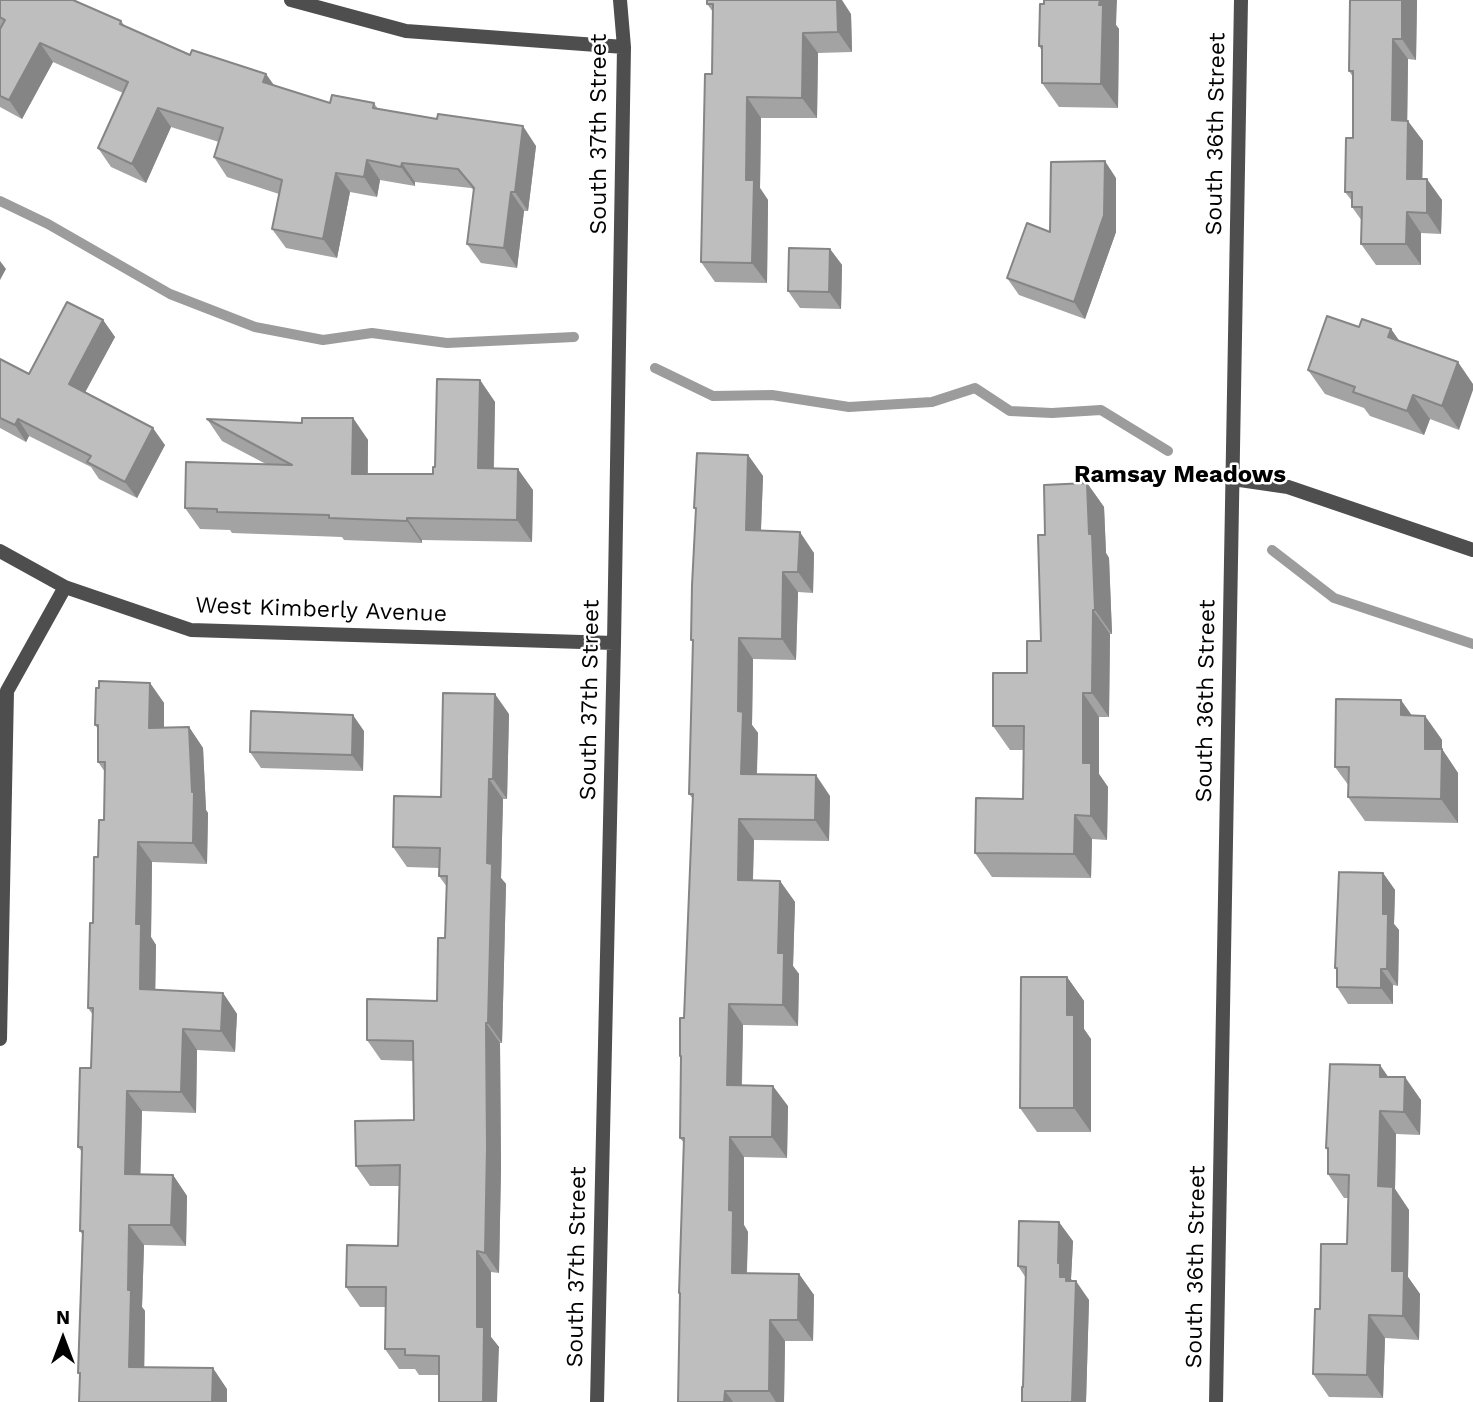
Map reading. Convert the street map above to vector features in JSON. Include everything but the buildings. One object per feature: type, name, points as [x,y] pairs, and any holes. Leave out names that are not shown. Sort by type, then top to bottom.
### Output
[{"type":"street","points":[[291,0],[406,32],[624,47]]},
{"type":"street","name":"South 37th Street","points":[[597,1402],[624,47],[620,0]]},
{"type":"street","name":"South 36th Street","points":[[1216,1402],[1241,0]]},
{"type":"street","points":[[1233,479],[1288,487],[1473,550]]},
{"type":"street","name":"West Kimberly Avenue","points":[[0,551],[65,587],[191,630],[614,643]]},
{"type":"street","points":[[0,1039],[8,691],[65,587]]},
{"type":"waterway","points":[[0,201],[48,224],[170,294],[255,327],[323,340],[372,333],[447,343],[574,337]]},
{"type":"waterway","points":[[655,368],[713,396],[772,395],[849,407],[932,402],[975,388],[1010,411],[1052,413],[1101,410],[1168,451]]},
{"type":"waterway","points":[[1272,550],[1334,598],[1473,644]]},
{"type":"district","name":"Ramsay Meadows","points":[[1180,475]]}]
